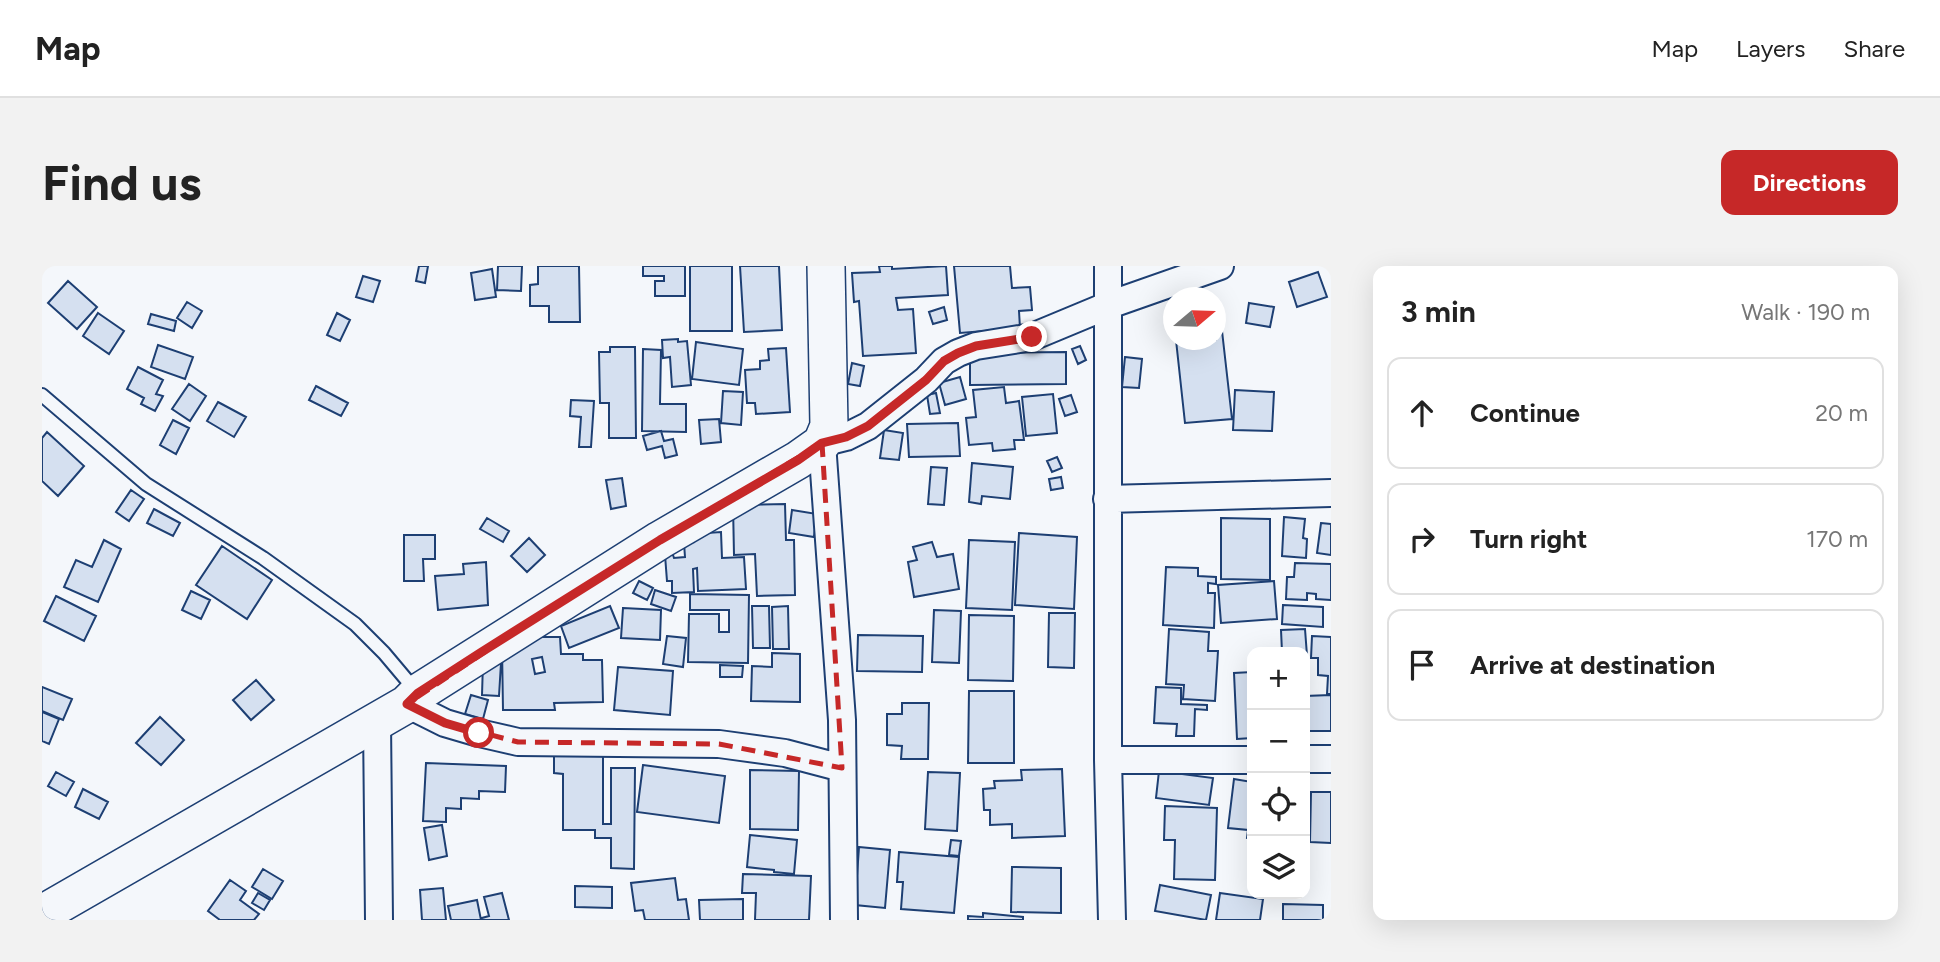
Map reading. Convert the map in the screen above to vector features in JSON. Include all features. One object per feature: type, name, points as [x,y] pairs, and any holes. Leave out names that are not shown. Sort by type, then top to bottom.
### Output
[{"type":"main road","points":[[42,914],[401,706],[660,540],[798,460],[822,443],[829,426],[826,266]]},
{"type":"street","points":[[1108,266],[1108,760],[1112,920]]},
{"type":"street","points":[[844,920],[842,720],[822,443],[846,437],[868,426],[926,380],[944,361],[958,353],[976,346],[1032,337],[1109,305],[1220,266]]},
{"type":"street","points":[[1107,499],[1331,493]]},
{"type":"street","points":[[379,920],[401,706],[445,723],[518,741],[719,744],[785,753],[842,768]]},
{"type":"street","points":[[1310,759],[1331,759]]},
{"type":"street","points":[[1108,760],[1247,760]]},
{"type":"lane","points":[[42,396],[146,484],[263,558],[355,624],[384,653],[401,706]]},
{"type":"highlighted area","points":[[822,443],[842,768],[719,744],[518,742],[445,723],[407,704],[555,605]]},
{"type":"building","points":[[419,266],[428,266],[425,283],[416,281]]},
{"type":"building","points":[[498,266],[522,266],[521,291],[497,290]]},
{"type":"building","points":[[538,266],[579,266],[580,322],[549,322],[549,306],[530,306],[530,285],[538,284]]},
{"type":"building","points":[[643,266],[685,266],[685,296],[655,296],[655,281],[664,281],[664,276],[643,276]]},
{"type":"building","points":[[690,266],[732,266],[732,331],[690,331]]},
{"type":"building","points":[[740,266],[779,266],[782,330],[744,332]]},
{"type":"building","points":[[879,266],[892,266],[892,269],[946,266],[948,295],[896,298],[898,310],[913,309],[916,353],[863,356],[859,301],[854,302],[852,273],[880,272]]},
{"type":"building","points":[[954,266],[1010,266],[1012,288],[1030,287],[1032,310],[1019,311],[1020,328],[960,333]]},
{"type":"building","points":[[492,269],[496,297],[475,300],[471,273]]},
{"type":"building","points":[[1318,272],[1327,297],[1297,307],[1289,282]]},
{"type":"building","points":[[363,276],[380,281],[373,302],[356,297]]},
{"type":"building","points":[[68,281],[97,307],[77,329],[48,303]]},
{"type":"building","points":[[187,302],[202,311],[192,328],[177,318]]},
{"type":"building","points":[[1249,303],[1274,307],[1270,327],[1246,323]]},
{"type":"building","points":[[944,307],[947,320],[933,324],[929,312]]},
{"type":"building","points":[[98,313],[124,331],[109,354],[83,336]]},
{"type":"building","points":[[337,313],[350,320],[340,341],[327,335]]},
{"type":"building","points":[[151,314],[176,321],[174,331],[148,324]]},
{"type":"building","points":[[678,339],[678,342],[687,341],[691,385],[672,387],[670,357],[663,358],[662,340]]},
{"type":"building","points":[[696,342],[743,349],[739,385],[692,379]]},
{"type":"building","points":[[158,345],[193,357],[185,379],[151,367]]},
{"type":"building","points":[[1080,346],[1086,360],[1078,364],[1072,349]]},
{"type":"building","points":[[610,347],[635,347],[636,438],[609,438],[609,403],[600,403],[599,352],[610,352]]},
{"type":"building","points":[[786,348],[790,412],[756,414],[755,403],[747,403],[745,370],[760,369],[760,361],[769,360],[768,349]]},
{"type":"building","points":[[643,349],[661,350],[660,404],[686,404],[686,432],[642,431]]},
{"type":"building","points":[[1177,350],[1224,350],[1232,419],[1185,423]]},
{"type":"building","points":[[1066,352],[1066,384],[970,385],[970,353]]},
{"type":"building","points":[[1125,357],[1142,359],[1139,388],[1122,387]]},
{"type":"building","points":[[852,363],[864,366],[860,386],[848,384]]},
{"type":"building","points":[[138,367],[163,380],[156,394],[163,396],[155,411],[141,404],[144,398],[127,389]]},
{"type":"building","points":[[960,377],[966,399],[945,405],[939,383]]},
{"type":"building","points":[[189,384],[206,396],[190,421],[172,409]]},
{"type":"building","points":[[316,386],[348,403],[341,416],[309,400]]},
{"type":"building","points":[[1004,387],[1006,403],[1019,401],[1024,440],[1014,440],[1015,449],[993,451],[992,443],[969,445],[966,418],[976,417],[973,390]]},
{"type":"building","points":[[1235,390],[1274,392],[1272,431],[1233,430]]},
{"type":"building","points":[[723,391],[743,392],[741,425],[721,423]]},
{"type":"building","points":[[936,393],[940,413],[930,414],[927,395]]},
{"type":"building","points":[[1053,394],[1057,433],[1026,436],[1022,397]]},
{"type":"building","points":[[1071,395],[1077,412],[1065,416],[1059,399]]},
{"type":"building","points":[[571,400],[594,401],[591,447],[579,447],[581,417],[570,416]]},
{"type":"building","points":[[218,402],[246,417],[234,437],[207,421]]},
{"type":"building","points":[[719,419],[721,442],[701,444],[699,420]]},
{"type":"building","points":[[173,420],[189,428],[176,454],[160,445]]},
{"type":"building","points":[[958,423],[960,456],[909,457],[907,424]]},
{"type":"building","points":[[884,430],[903,433],[899,460],[880,458]]},
{"type":"building","points":[[661,431],[664,441],[673,439],[677,455],[665,458],[662,446],[647,450],[643,436]]},
{"type":"building","points":[[47,432],[84,466],[58,496],[42,481],[42,438]]},
{"type":"building","points":[[1057,457],[1062,468],[1052,472],[1047,461]]},
{"type":"building","points":[[972,463],[1013,467],[1010,499],[982,496],[981,504],[969,502]]},
{"type":"building","points":[[931,467],[947,468],[944,505],[928,504]]},
{"type":"building","points":[[1061,477],[1063,488],[1051,490],[1049,479]]},
{"type":"building","points":[[622,478],[626,506],[611,509],[606,480]]},
{"type":"building","points":[[131,490],[144,499],[129,521],[116,512]]},
{"type":"building","points":[[785,504],[786,540],[794,540],[795,595],[757,596],[755,554],[734,555],[733,505]]},
{"type":"building","points":[[154,509],[180,523],[173,536],[147,523]]},
{"type":"building","points":[[792,510],[817,514],[814,537],[789,533]]},
{"type":"building","points":[[1284,517],[1305,519],[1303,538],[1307,539],[1306,558],[1282,556]]},
{"type":"building","points":[[487,518],[509,531],[503,542],[480,529]]},
{"type":"building","points":[[1221,518],[1270,519],[1270,580],[1221,579]]},
{"type":"building","points":[[1321,523],[1331,524],[1331,555],[1317,553]]},
{"type":"building","points":[[693,528],[707,533],[721,532],[722,558],[744,557],[746,589],[698,591],[697,568],[693,569],[694,592],[672,593],[672,581],[667,581],[665,555],[685,557],[684,543],[694,542]]},
{"type":"building","points":[[1019,533],[1077,537],[1074,609],[1015,605]]},
{"type":"building","points":[[404,535],[435,535],[435,559],[423,559],[424,581],[404,581]]},
{"type":"building","points":[[529,538],[545,555],[527,572],[511,556]]},
{"type":"building","points":[[104,540],[121,549],[98,602],[64,587],[76,560],[92,567]]},
{"type":"building","points":[[969,540],[1015,542],[1012,610],[966,608]]},
{"type":"building","points":[[932,542],[937,557],[953,554],[959,589],[914,597],[908,562],[917,560],[913,547]]},
{"type":"building","points":[[222,546],[272,580],[247,619],[196,585]]},
{"type":"building","points":[[486,562],[488,605],[438,610],[435,576],[464,574],[463,564]]},
{"type":"building","points":[[1295,563],[1331,564],[1331,600],[1316,599],[1316,594],[1307,593],[1307,600],[1286,599],[1287,577],[1294,577]]},
{"type":"building","points":[[1166,567],[1198,568],[1198,576],[1216,577],[1216,584],[1208,583],[1208,593],[1215,593],[1214,628],[1163,625]]},
{"type":"building","points":[[639,581],[653,588],[647,600],[633,593]]},
{"type":"building","points":[[1274,581],[1277,619],[1221,623],[1218,585]]},
{"type":"building","points":[[655,590],[676,597],[671,611],[651,604]]},
{"type":"building","points":[[191,591],[210,600],[201,619],[182,610]]},
{"type":"building","points":[[690,594],[749,595],[748,663],[688,662],[689,614],[719,614],[719,632],[729,632],[729,610],[690,610]]},
{"type":"building","points":[[56,596],[96,616],[84,641],[44,621]]},
{"type":"building","points":[[1283,605],[1323,607],[1323,627],[1282,624]]},
{"type":"building","points":[[610,606],[619,628],[569,648],[561,626]]},
{"type":"building","points":[[752,606],[769,606],[770,648],[753,648]]},
{"type":"building","points":[[788,606],[789,649],[773,649],[772,607]]},
{"type":"building","points":[[623,608],[661,610],[660,640],[621,638]]},
{"type":"building","points":[[934,610],[961,611],[959,663],[932,662]]},
{"type":"building","points":[[1049,613],[1075,613],[1074,668],[1048,667]]},
{"type":"building","points":[[969,615],[1014,616],[1013,681],[968,680]]},
{"type":"building","points":[[1169,629],[1209,632],[1208,651],[1218,651],[1215,701],[1183,699],[1184,685],[1166,684]]},
{"type":"building","points":[[1305,629],[1306,647],[1282,647],[1281,630]]},
{"type":"building","points":[[858,635],[923,636],[922,672],[857,671]]},
{"type":"building","points":[[667,636],[686,638],[683,667],[663,664]]},
{"type":"building","points":[[1312,636],[1331,637],[1331,694],[1327,694],[1328,676],[1318,675],[1318,658],[1311,658]]},
{"type":"building","points":[[507,637],[560,637],[561,654],[583,654],[583,660],[602,660],[603,702],[554,703],[555,710],[503,710],[502,648]],"holes":[[[542,657],[545,672],[535,674],[532,659]]]},
{"type":"building","points":[[772,653],[800,654],[800,702],[751,701],[752,666],[772,667]]},
{"type":"building","points":[[483,662],[501,663],[499,696],[482,695]]},
{"type":"building","points":[[720,665],[743,666],[742,677],[720,677]]},
{"type":"building","points":[[618,667],[673,671],[670,715],[614,710]]},
{"type":"building","points":[[1247,672],[1247,738],[1237,739],[1234,673]]},
{"type":"building","points":[[256,680],[274,700],[251,720],[233,700]]},
{"type":"building","points":[[42,687],[72,699],[63,720],[42,711]]},
{"type":"building","points":[[1156,687],[1181,688],[1181,704],[1207,705],[1207,710],[1195,709],[1194,736],[1176,736],[1177,724],[1154,723]]},
{"type":"building","points":[[969,691],[1014,691],[1014,763],[968,763]]},
{"type":"building","points":[[471,695],[488,700],[483,719],[465,714]]},
{"type":"building","points":[[1331,695],[1331,731],[1310,731],[1310,696]]},
{"type":"building","points":[[902,703],[929,703],[928,759],[901,759],[902,746],[887,745],[887,714],[902,714]]},
{"type":"building","points":[[42,712],[59,719],[49,744],[42,741]]},
{"type":"building","points":[[160,717],[184,740],[161,765],[136,743]]},
{"type":"building","points":[[554,753],[603,753],[603,824],[611,824],[611,768],[635,768],[634,869],[611,868],[611,838],[595,838],[595,830],[563,830],[563,774],[554,773]]},
{"type":"building","points":[[426,763],[506,766],[505,792],[479,791],[479,799],[461,798],[461,809],[446,808],[446,822],[423,821]]},
{"type":"building","points":[[643,765],[725,776],[719,823],[637,812]]},
{"type":"building","points":[[1062,769],[1065,836],[1012,838],[1012,824],[990,825],[990,810],[984,810],[983,789],[995,788],[994,781],[1022,780],[1021,770]]},
{"type":"building","points":[[750,770],[799,771],[798,830],[750,829]]},
{"type":"building","points":[[1159,771],[1213,778],[1209,805],[1156,798]]},
{"type":"building","points":[[56,772],[74,782],[66,796],[48,786]]},
{"type":"building","points":[[928,772],[960,773],[957,831],[925,829]]},
{"type":"building","points":[[1234,779],[1247,781],[1247,830],[1228,828]]},
{"type":"building","points":[[83,789],[108,802],[99,819],[75,807]]},
{"type":"building","points":[[1311,792],[1331,792],[1331,843],[1310,842]]},
{"type":"building","points":[[1165,806],[1217,808],[1215,880],[1174,879],[1175,840],[1164,840]]},
{"type":"building","points":[[442,825],[447,856],[429,860],[424,828]]},
{"type":"building","points":[[750,835],[797,840],[794,874],[747,867]]},
{"type":"building","points":[[951,840],[961,841],[959,856],[949,855]]},
{"type":"building","points":[[859,847],[890,850],[885,908],[855,905]]},
{"type":"building","points":[[899,852],[959,857],[954,913],[901,909],[903,882],[897,882]]},
{"type":"building","points":[[1012,867],[1061,868],[1061,913],[1011,912]]},
{"type":"building","points":[[263,869],[283,881],[272,899],[252,887]]},
{"type":"building","points":[[743,874],[811,876],[809,920],[755,920],[756,893],[742,893]]},
{"type":"building","points":[[675,878],[678,900],[686,899],[689,920],[645,920],[643,910],[635,911],[631,883]]},
{"type":"building","points":[[230,880],[246,891],[240,900],[259,914],[254,920],[220,920],[208,911]]},
{"type":"building","points":[[1160,885],[1211,895],[1206,920],[1155,911]]},
{"type":"building","points":[[575,886],[612,887],[612,908],[575,907]]},
{"type":"building","points":[[443,888],[446,920],[422,920],[420,890]]},
{"type":"building","points":[[258,893],[270,900],[264,910],[252,903]]},
{"type":"building","points":[[502,893],[509,920],[483,920],[482,918],[489,916],[484,897]]},
{"type":"building","points":[[1220,893],[1247,897],[1247,899],[1263,899],[1260,920],[1216,920]]},
{"type":"building","points":[[743,899],[743,920],[700,920],[699,900]]},
{"type":"building","points":[[477,900],[481,920],[451,920],[448,906]]},
{"type":"building","points":[[1283,904],[1323,905],[1323,920],[1283,920]]},
{"type":"building","points":[[983,913],[1023,917],[1023,920],[968,920],[968,916],[983,917]]},
{"type":"route","points":[[479,733],[445,723],[407,704],[418,693],[660,540],[798,460],[822,443],[846,437],[868,426],[926,380],[944,361],[976,346],[1032,337]]}]
